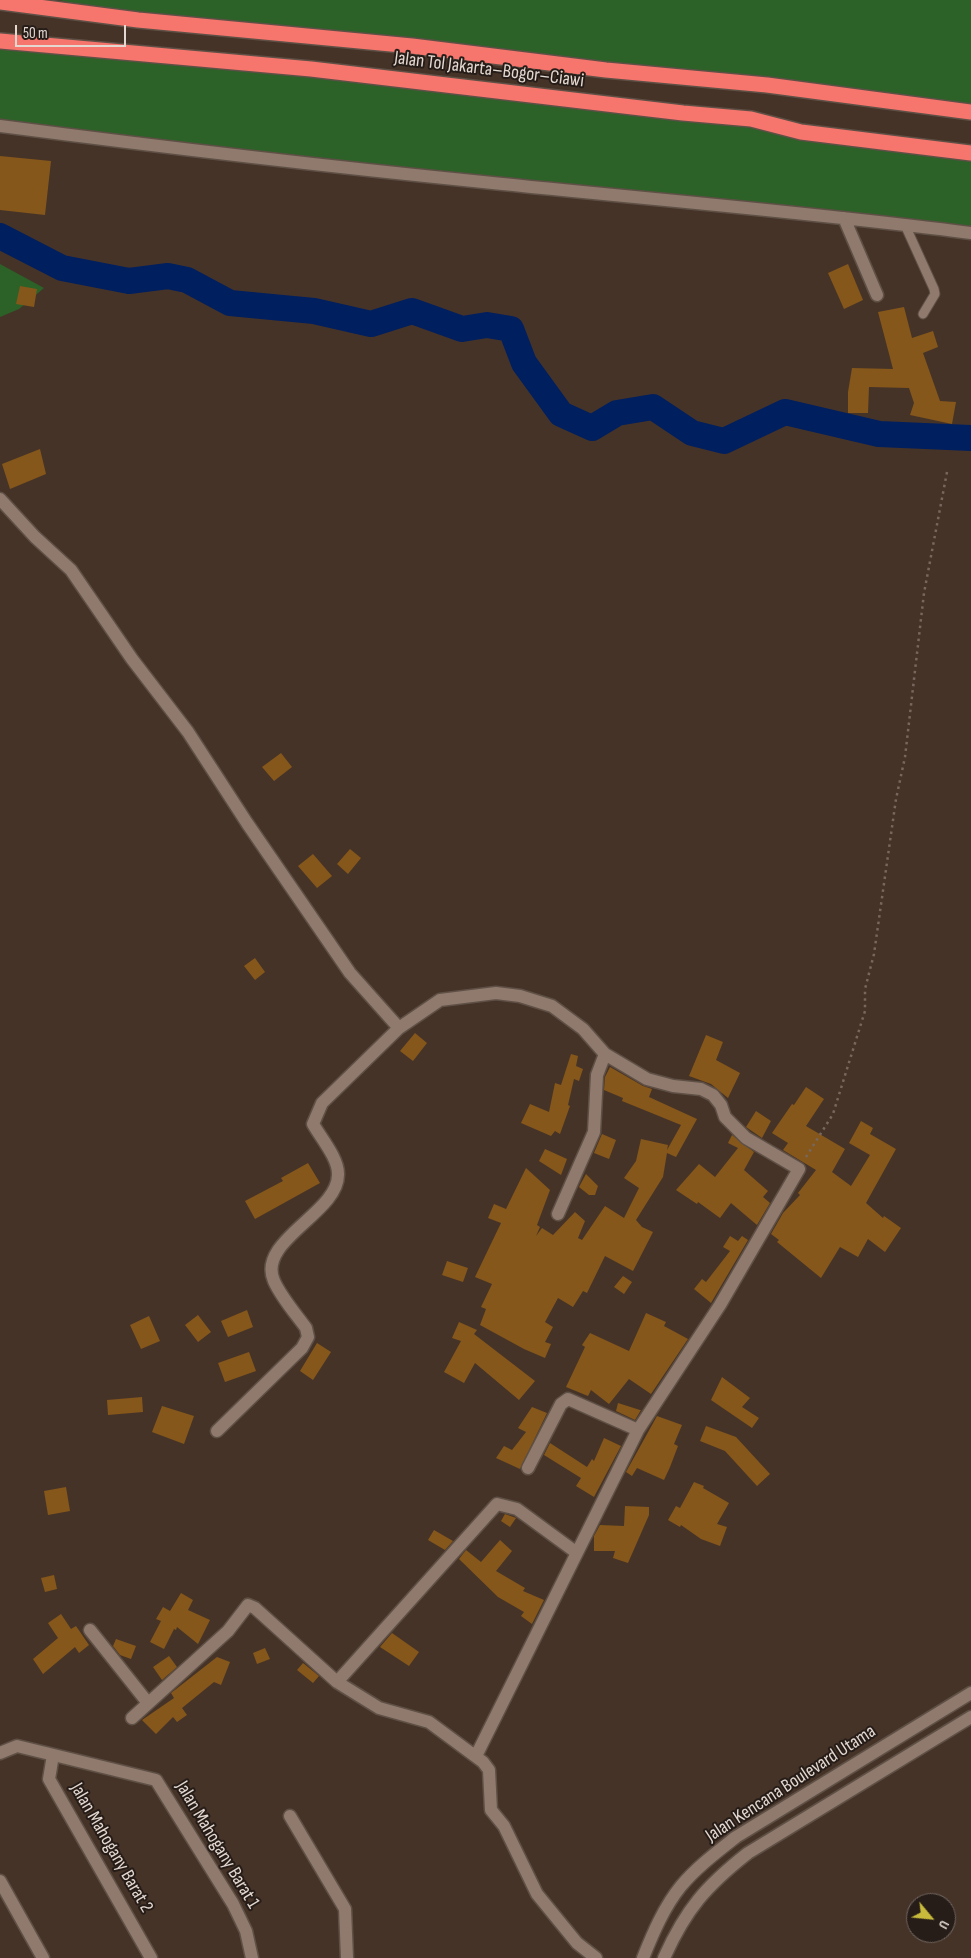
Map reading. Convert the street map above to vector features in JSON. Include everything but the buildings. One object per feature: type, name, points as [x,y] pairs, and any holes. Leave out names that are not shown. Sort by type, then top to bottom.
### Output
[{"type":"highway","points":[[59,0],[138,20]]},
{"type":"highway","name":"Jalan Tol Jakarta–Bogor–Ciawi","points":[[0,2],[138,20],[412,46],[606,70],[767,85],[971,112]]},
{"type":"highway","name":"Jalan Tol Jakarta–Bogor–Ciawi","points":[[0,41],[310,69],[682,113],[751,119],[801,132],[971,153]]},
{"type":"street","points":[[0,126],[155,146],[481,182],[844,218],[971,233]]},
{"type":"street","points":[[844,218],[877,295]]},
{"type":"street","points":[[0,499],[4,506],[35,537],[71,570],[132,659],[188,732],[247,823],[350,973],[399,1028]]},
{"type":"street","points":[[217,1430],[302,1348],[308,1337],[306,1328],[273,1280],[272,1266],[279,1249],[287,1238],[325,1204],[337,1187],[339,1174],[335,1162],[313,1124],[316,1113],[322,1103],[399,1028],[440,1000],[470,995],[504,994],[537,1000],[552,1006],[583,1029],[605,1054],[647,1079],[673,1086],[701,1089],[713,1095],[721,1106],[725,1117],[746,1138],[799,1169],[720,1305],[638,1430],[578,1552],[547,1608],[476,1756]]},
{"type":"street","points":[[558,1214],[594,1132],[597,1075],[605,1054]]},
{"type":"street","points":[[528,1468],[561,1404],[568,1399],[638,1430]]},
{"type":"street","points":[[337,1682],[497,1504],[517,1509],[578,1552]]},
{"type":"street","points":[[132,1718],[228,1631],[248,1605],[255,1608],[337,1682],[379,1708],[429,1722],[476,1756],[489,1770],[491,1810],[504,1826],[538,1894],[577,1943],[598,1958]]},
{"type":"street","points":[[90,1630],[148,1703]]},
{"type":"street","name":"Jalan Kencana Boulevard Utama","points":[[643,1958],[658,1922],[681,1887],[736,1837],[971,1693]]},
{"type":"street","name":"Jalan Kencana Boulevard Utama","points":[[664,1958],[676,1931],[696,1899],[741,1859],[971,1717]]},
{"type":"street","points":[[0,1753],[17,1746],[53,1755]]},
{"type":"street","name":"Jalan Mahogany Barat 1","points":[[53,1755],[156,1780],[234,1904],[246,1931],[252,1958]]},
{"type":"street","name":"Jalan Mahogany Barat 2","points":[[53,1755],[49,1779],[151,1958]]},
{"type":"street","points":[[290,1816],[337,1892],[344,1909],[348,1958]]},
{"type":"street","points":[[0,1881],[43,1958]]},
{"type":"lane","points":[[905,225],[934,289],[935,294],[923,314]]},
{"type":"path","points":[[799,1169],[834,1114],[865,1011],[865,989],[874,954],[896,799],[904,757],[924,593],[947,472]]},
{"type":"green space","points":[[59,0],[971,0],[971,112],[138,20]]},
{"type":"green space","points":[[0,41],[311,69],[971,154],[971,230],[0,126]]},
{"type":"green space","points":[[0,264],[44,288],[19,309],[0,317]]},
{"type":"waterway","points":[[0,236],[62,268],[129,281],[168,276],[187,280],[230,303],[314,311],[371,324],[412,311],[462,329],[487,325],[511,329],[524,363],[561,414],[592,428],[617,413],[653,407],[692,433],[724,441],[785,412],[879,434],[971,438]]}]
